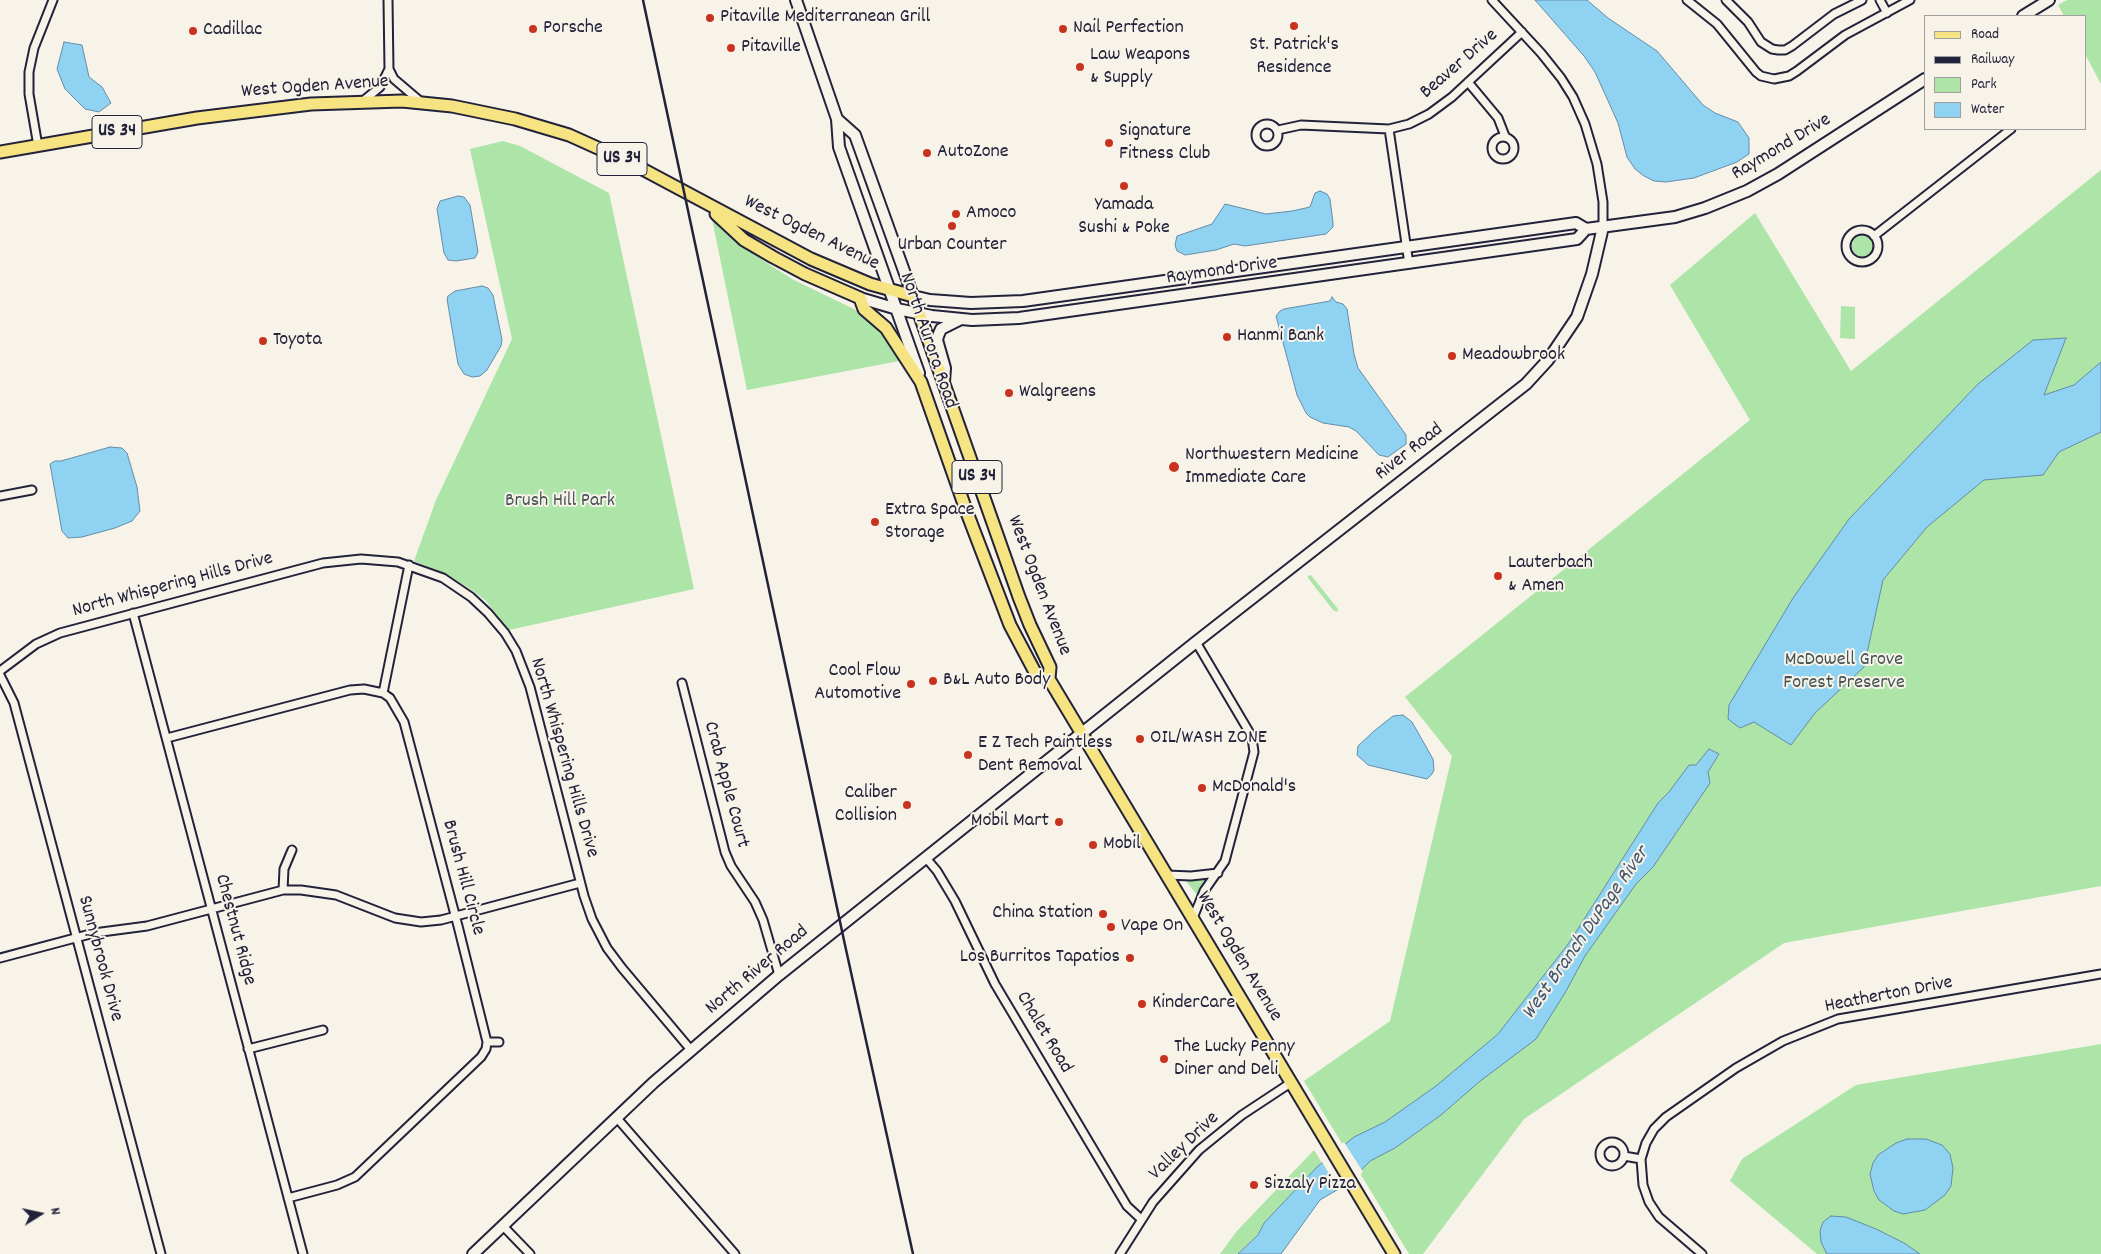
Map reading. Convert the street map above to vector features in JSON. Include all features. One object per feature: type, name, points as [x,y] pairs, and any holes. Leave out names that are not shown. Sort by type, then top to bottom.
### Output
[{"type":"main road","name":"West Ogden Avenue","points":[[0,152],[197,118],[269,108],[363,101],[422,102],[485,112],[562,133],[631,163],[811,259],[870,284],[913,296],[1025,611],[1050,667],[1048,679],[1394,1254]]},
{"type":"main road","name":"West Ogden Avenue","points":[[706,204],[744,240],[805,274],[860,298],[864,309],[886,328],[921,382]]},
{"type":"main road","name":"North Aurora Road","points":[[921,382],[948,461]]},
{"type":"main road","name":"West Ogden Avenue","points":[[948,461],[1010,625],[1037,676],[1048,679]]},
{"type":"street","points":[[38,146],[29,94],[28,72],[34,48],[52,0]]},
{"type":"street","points":[[388,0],[389,70],[394,79],[422,102]]},
{"type":"street","name":"North Aurora Road","points":[[796,0],[837,119],[839,147],[921,382]]},
{"type":"street","points":[[1492,0],[1561,78],[1585,124],[1597,164],[1603,227]]},
{"type":"street","points":[[1687,0],[1717,24],[1756,72],[1761,76],[1774,79],[1797,72],[1837,40],[1910,0]]},
{"type":"street","points":[[1726,0],[1748,22],[1761,42],[1772,49],[1778,50],[1785,50],[1792,46],[1834,14],[1862,0]]},
{"type":"street","points":[[1880,0],[1886,13]]},
{"type":"street","points":[[2025,15],[2049,0]]},
{"type":"street","name":"Beaver Drive","points":[[1278,130],[1301,125],[1389,129],[1402,127],[1424,117],[1440,106],[1522,32]]},
{"type":"street","points":[[363,101],[380,87],[389,70]]},
{"type":"street","name":"Raymond Drive","points":[[913,296],[955,303],[1023,301],[1576,223],[1586,229],[1675,217],[1724,201],[1771,179],[1924,80]]},
{"type":"street","points":[[1468,82],[1498,118],[1505,136]]},
{"type":"street","name":"North Aurora Road","points":[[837,119],[855,135],[913,296]]},
{"type":"street","points":[[1389,129],[1409,264]]},
{"type":"street","points":[[1874,236],[2010,130]]},
{"type":"street","name":"River Road","points":[[1082,734],[1196,642],[1468,430],[1536,374],[1560,344],[1577,316],[1592,274],[1603,227]]},
{"type":"street","name":"Raymond Drive","points":[[860,298],[897,309],[919,313],[962,319],[1000,320],[1577,239],[1586,229]]},
{"type":"street","points":[[1863,230],[1874,236],[1878,248],[1872,259],[1860,262],[1849,256],[1846,244],[1852,233],[1863,230]]},
{"type":"street","points":[[944,383],[945,368],[937,340],[938,332],[951,323],[962,319]]},
{"type":"street","points":[[0,496],[32,490]]},
{"type":"street","name":"North Whispering Hills Drive","points":[[0,671],[36,644],[60,633],[336,561],[374,560],[409,565],[443,578],[471,597],[492,618],[516,651],[530,687],[580,883],[592,919],[607,948],[690,1050]]},
{"type":"street","points":[[167,738],[350,690],[364,689],[384,694],[409,565]]},
{"type":"street","name":"Chestnut Ridge","points":[[133,613],[303,1254]]},
{"type":"street","points":[[1193,918],[1204,891],[1226,861],[1254,752],[1254,746],[1248,730],[1196,642]]},
{"type":"street","name":"Sunnybrook Drive","points":[[0,674],[14,703],[161,1254]]},
{"type":"street","name":"Crab Apple Court","points":[[682,683],[725,852],[731,866],[755,902],[763,920],[779,976]]},
{"type":"street","name":"Brush Hill Circle","points":[[384,694],[395,704],[404,722],[456,916],[487,1042]]},
{"type":"street","name":"North River Road","points":[[472,1254],[616,1117],[690,1050],[779,976],[1082,734]]},
{"type":"street","points":[[283,890],[284,870],[292,850]]},
{"type":"street","name":"Chalet Road","points":[[926,858],[937,871],[955,901],[991,978],[1128,1206],[1142,1219]]},
{"type":"street","points":[[1167,875],[1191,876],[1218,873]]},
{"type":"street","points":[[0,958],[114,929],[147,926],[283,890],[301,890],[336,895],[409,922],[441,920],[580,883]]},
{"type":"street","name":"Heatherton Drive","points":[[1642,1159],[1646,1143],[1654,1129],[1666,1117],[1736,1068],[1783,1041],[1810,1029],[1838,1019],[2101,974]]},
{"type":"street","points":[[248,1049],[323,1030]]},
{"type":"street","points":[[288,1198],[346,1182],[360,1174],[474,1065],[486,1049],[487,1042],[499,1042]]},
{"type":"street","name":"Valley Drive","points":[[1120,1254],[1164,1188],[1199,1150],[1242,1115],[1292,1082]]},
{"type":"street","points":[[616,1117],[735,1254]]},
{"type":"street","points":[[1624,1156],[1642,1159],[1643,1185],[1653,1210],[1664,1222],[1702,1254]]},
{"type":"street","points":[[503,1226],[530,1254]]},
{"type":"green space","points":[[2067,0],[2101,0],[2101,84],[2086,56],[2086,15],[2063,15],[2058,5]]},
{"type":"green space","name":"Brush Hill Park","points":[[503,141],[520,146],[609,193],[694,589],[509,630],[486,601],[472,590],[446,574],[414,561],[436,500],[512,339],[470,149]]},
{"type":"green space","name":"McDowell Grove Forest Preserve","points":[[2101,170],[2101,886],[1784,943],[1524,1119],[1423,1254],[1409,1254],[1304,1081],[1390,1021],[1452,756],[1405,697],[1750,420],[1670,285],[1755,213],[1851,371]]},
{"type":"green space","points":[[712,219],[762,260],[794,280],[862,313],[880,329],[899,361],[747,390]]},
{"type":"green space","points":[[1863,235],[1873,242],[1874,246],[1867,256],[1863,257],[1853,250],[1852,246],[1859,236]]},
{"type":"green space","points":[[1841,306],[1855,307],[1855,339],[1840,338]]},
{"type":"green space","points":[[1311,575],[1338,609],[1337,612],[1333,610],[1308,578]]},
{"type":"green space","points":[[1212,877],[1204,882],[1197,895],[1186,881],[1187,879]]},
{"type":"green space","points":[[2101,1044],[2101,1254],[1817,1254],[1730,1181],[1742,1159],[1856,1085]]},
{"type":"green space","points":[[1314,1150],[1322,1163],[1264,1223],[1258,1235],[1238,1254],[1220,1254],[1236,1232]]},
{"type":"water","points":[[1535,0],[1587,0],[1608,18],[1657,51],[1703,105],[1715,113],[1738,122],[1749,138],[1749,154],[1737,162],[1694,178],[1666,182],[1654,181],[1644,176],[1635,169],[1627,157],[1618,123],[1595,72],[1584,56]]},
{"type":"water","points":[[64,42],[82,45],[89,77],[102,87],[111,103],[99,112],[85,109],[65,89],[57,69]]},
{"type":"water","points":[[1320,191],[1327,194],[1330,199],[1333,227],[1326,234],[1245,246],[1234,244],[1216,250],[1185,255],[1177,251],[1175,245],[1177,236],[1212,224],[1225,204],[1266,214],[1292,211],[1310,207],[1315,193]]},
{"type":"water","points":[[458,196],[464,197],[470,205],[478,252],[475,258],[456,261],[448,260],[444,253],[437,209],[440,201]]},
{"type":"water","points":[[482,286],[488,288],[493,295],[502,340],[501,346],[487,370],[480,376],[472,377],[464,374],[458,364],[447,299],[455,291]]},
{"type":"water","points":[[1332,297],[1347,309],[1358,368],[1406,435],[1406,444],[1388,457],[1379,455],[1356,431],[1349,427],[1323,423],[1310,417],[1297,395],[1276,316],[1284,309],[1330,301]]},
{"type":"water","points":[[2066,338],[2044,395],[2074,385],[2101,362],[2101,432],[2059,452],[2043,475],[1984,480],[1927,527],[1883,580],[1864,667],[1815,713],[1791,745],[1754,722],[1740,728],[1728,719],[1729,705],[1793,598],[1849,519],[1978,384],[2033,340]]},
{"type":"water","points":[[110,447],[122,448],[127,453],[137,487],[140,511],[132,521],[115,528],[82,537],[68,538],[62,531],[50,464],[55,461]]},
{"type":"water","points":[[1403,715],[1412,722],[1433,759],[1434,770],[1427,779],[1368,765],[1357,755],[1358,746],[1374,731],[1393,716]]},
{"type":"water","name":"West Branch DuPage River","points":[[1709,749],[1719,754],[1708,772],[1710,783],[1653,867],[1636,884],[1585,956],[1565,993],[1536,1039],[1479,1082],[1441,1115],[1395,1148],[1370,1161],[1349,1183],[1320,1200],[1281,1254],[1238,1254],[1258,1235],[1264,1223],[1317,1167],[1354,1137],[1385,1122],[1436,1086],[1498,1034],[1569,943],[1658,803],[1669,792],[1689,765],[1696,765]]},
{"type":"water","points":[[1907,1139],[1926,1139],[1942,1145],[1950,1154],[1953,1168],[1951,1186],[1945,1195],[1925,1210],[1903,1214],[1894,1211],[1879,1200],[1874,1191],[1870,1174],[1873,1163],[1878,1155],[1896,1143]]},
{"type":"water","points":[[1831,1216],[1846,1217],[1876,1229],[1904,1243],[1920,1254],[1827,1254],[1821,1242],[1820,1231],[1823,1222]]},
{"type":"pier","points":[[1344,1142],[1363,1172],[1351,1184],[1339,1191],[1321,1160]]},
{"type":"railway","points":[[643,0],[913,1254]]},
{"type":"place","name":"Pitaville Mediterranean Grill","points":[[710,18]]},
{"type":"place","name":"St. Patrick's Residence","points":[[1294,26]]},
{"type":"place","name":"Porsche","points":[[533,29]]},
{"type":"place","name":"Nail Perfection","points":[[1063,29]]},
{"type":"place","name":"Cadillac","points":[[193,31]]},
{"type":"place","name":"Pitaville","points":[[731,48]]},
{"type":"place","name":"Law Weapons & Supply","points":[[1080,67]]},
{"type":"place","name":"Signature Fitness Club","points":[[1109,143]]},
{"type":"place","name":"AutoZone","points":[[927,153]]},
{"type":"place","name":"Yamada Sushi & Poke","points":[[1124,186]]},
{"type":"place","name":"Amoco","points":[[956,214]]},
{"type":"place","name":"Urban Counter","points":[[952,226]]},
{"type":"place","name":"Hanmi Bank","points":[[1227,337]]},
{"type":"place","name":"Toyota","points":[[263,341]]},
{"type":"place","name":"Meadowbrook","points":[[1452,356]]},
{"type":"place","name":"Walgreens","points":[[1009,393]]},
{"type":"place","name":"Northwestern Medicine Immediate Care","points":[[1174,467]]},
{"type":"place","name":"Extra Space Storage","points":[[875,522]]},
{"type":"place","name":"Lauterbach & Amen","points":[[1498,576]]},
{"type":"place","name":"B&L Auto Body","points":[[933,681]]},
{"type":"place","name":"Cool Flow Automotive","points":[[911,684]]},
{"type":"place","name":"OIL/WASH ZONE","points":[[1140,739]]},
{"type":"place","name":"E Z Tech Paintless Dent Removal","points":[[968,755]]},
{"type":"place","name":"McDonald's","points":[[1202,788]]},
{"type":"place","name":"Caliber Collision","points":[[907,805]]},
{"type":"place","name":"Mobil Mart","points":[[1059,822]]},
{"type":"place","name":"Mobil","points":[[1093,845]]},
{"type":"place","name":"China Station","points":[[1103,914]]},
{"type":"place","name":"Vape On","points":[[1111,927]]},
{"type":"place","name":"Los Burritos Tapatios","points":[[1130,958]]},
{"type":"place","name":"KinderCare","points":[[1142,1004]]},
{"type":"place","name":"The Lucky Penny Diner and Deli","points":[[1164,1059]]},
{"type":"place","name":"Sizzaly Pizza","points":[[1254,1185]]}]
